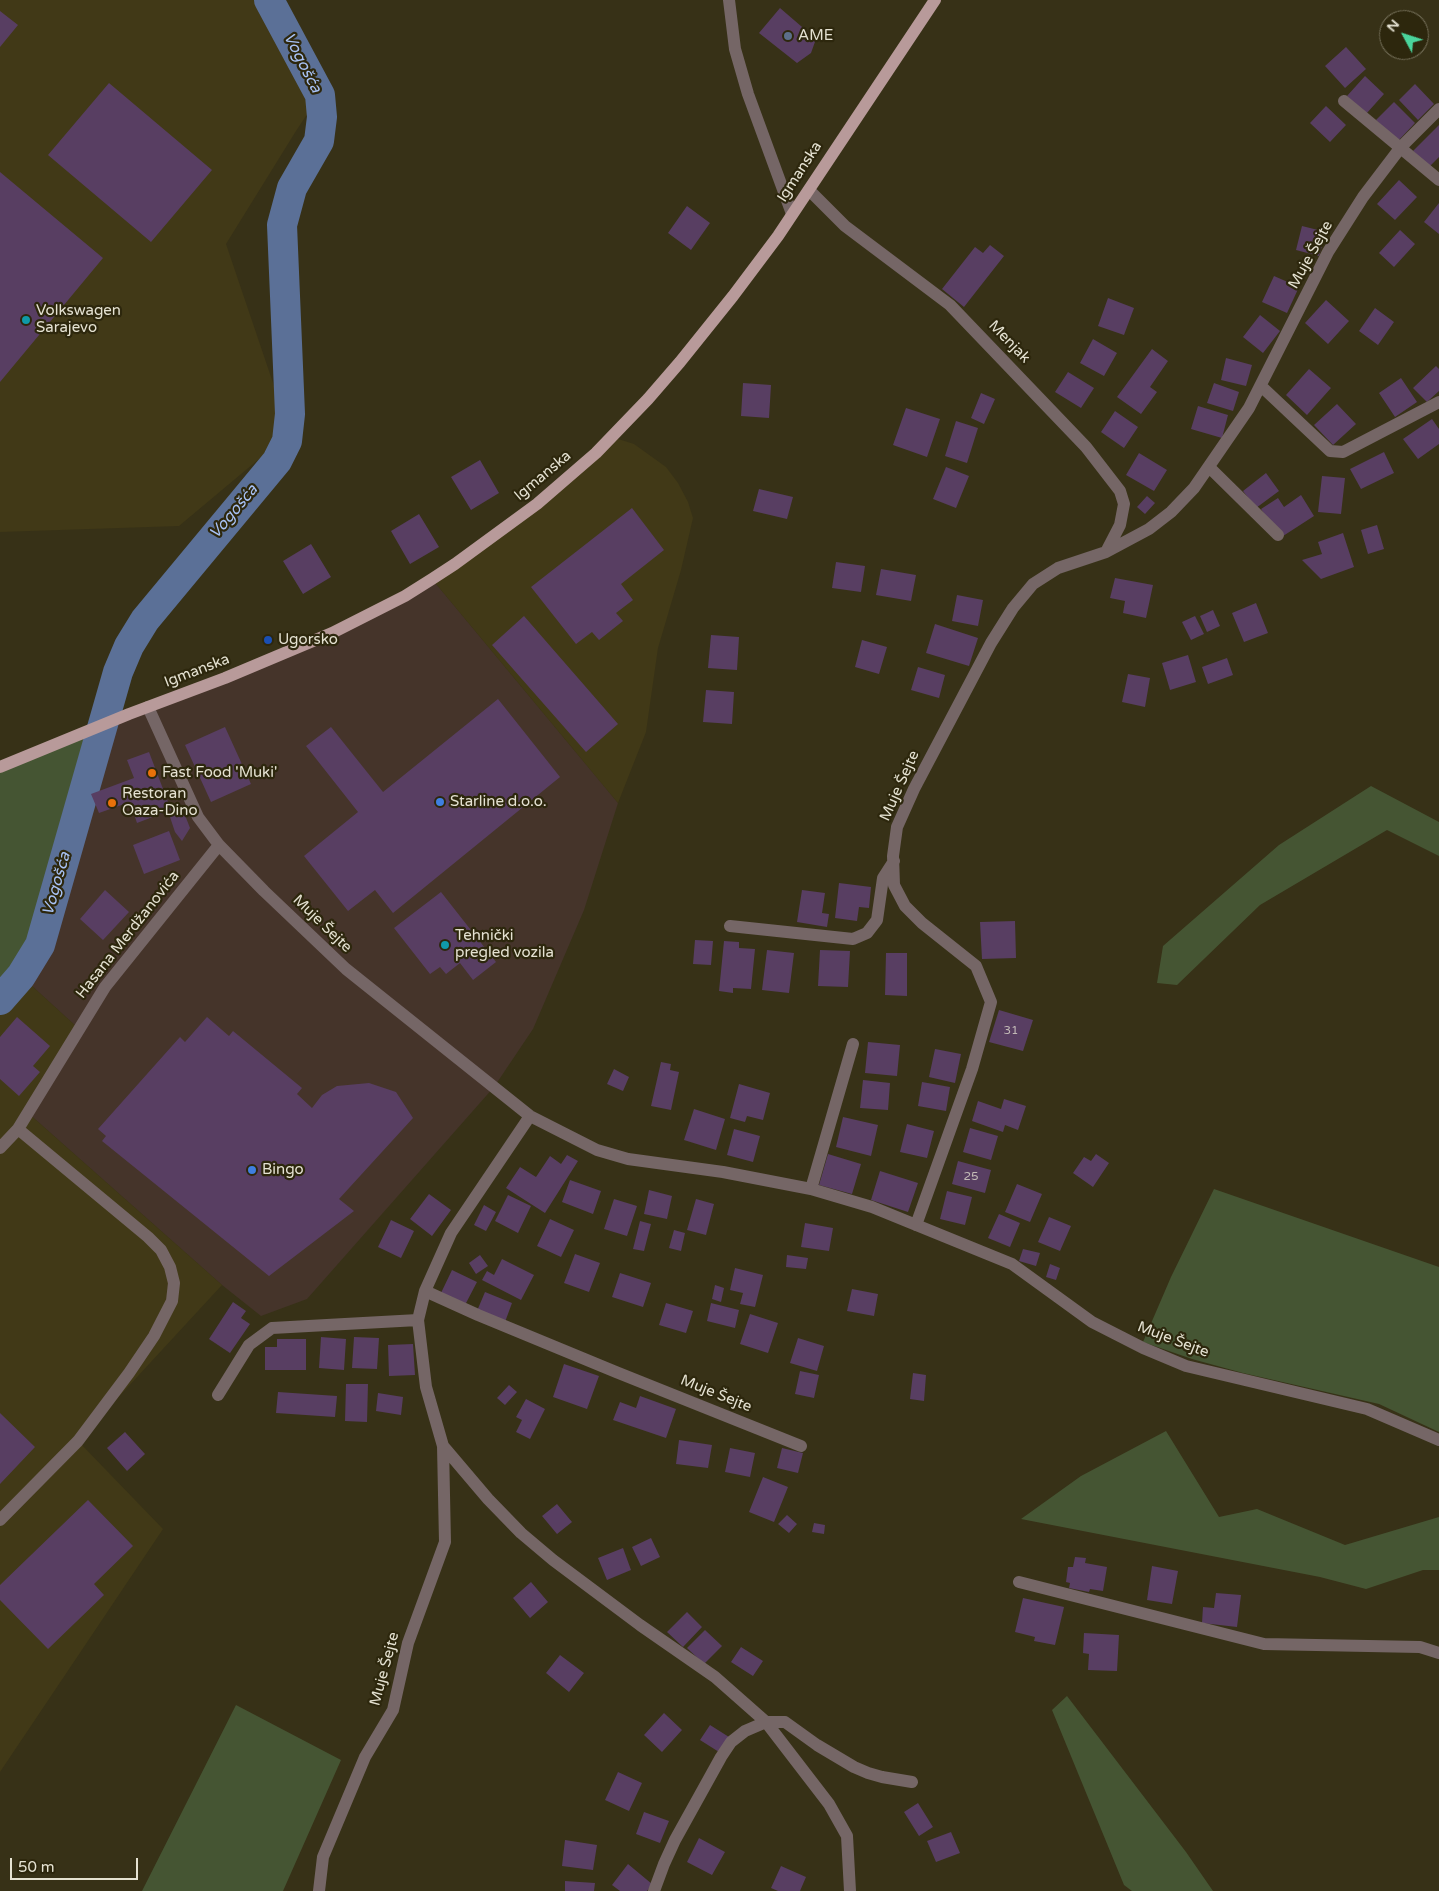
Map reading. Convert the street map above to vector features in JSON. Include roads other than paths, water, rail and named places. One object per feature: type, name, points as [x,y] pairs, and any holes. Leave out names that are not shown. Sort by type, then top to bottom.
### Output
[{"type":"main road","name":"Igmanska","points":[[0,767],[225,678],[332,633],[404,596],[455,564],[537,504],[596,453],[680,362],[733,296],[809,190],[935,0]]},
{"type":"street","points":[[729,0],[735,49],[748,94],[792,214]]},
{"type":"street","points":[[1344,101],[1439,180]]},
{"type":"street","name":"Muje Šejte","points":[[916,1225],[972,1069],[992,1002],[976,966],[922,923],[905,906],[894,885],[897,827],[914,788],[991,643],[1013,608],[1033,584],[1058,568],[1106,552],[1150,529],[1171,512],[1194,488],[1249,408],[1328,252],[1363,197],[1401,147],[1439,109]]},
{"type":"street","name":"Menjak","points":[[809,190],[845,226],[950,305],[1086,446],[1120,491],[1124,504],[1120,525],[1106,552]]},
{"type":"street","points":[[1261,386],[1330,451],[1343,452],[1439,402]]},
{"type":"street","points":[[1209,466],[1278,535]]},
{"type":"street","name":"Muje Šejte","points":[[148,707],[198,816],[219,845],[346,969],[530,1116],[596,1150],[628,1159],[723,1172],[811,1189],[872,1207],[1012,1264],[1092,1322],[1143,1348],[1186,1366],[1367,1409],[1439,1440]]},
{"type":"street","name":"Hasana Merdžanovića","points":[[0,1148],[18,1129],[105,988],[219,845]]},
{"type":"street","points":[[730,926],[852,939],[867,933],[877,920],[883,878],[894,861]]},
{"type":"street","points":[[811,1189],[853,1044]]},
{"type":"street","name":"Muje Šejte","points":[[319,1891],[323,1857],[365,1757],[393,1710],[408,1643],[444,1542],[443,1446],[426,1387],[418,1320],[426,1291],[451,1233],[530,1116]]},
{"type":"street","points":[[0,1520],[78,1441],[129,1373],[154,1336],[172,1301],[174,1283],[170,1266],[161,1250],[18,1129]]},
{"type":"street","name":"Muje Šejte","points":[[426,1291],[478,1315],[802,1446]]},
{"type":"street","points":[[218,1395],[249,1345],[272,1328],[418,1320]]},
{"type":"street","name":"Muje Šejte","points":[[443,1446],[488,1499],[521,1533],[553,1560],[640,1625],[715,1677],[766,1722],[829,1804],[847,1836],[850,1891]]},
{"type":"street","points":[[1019,1582],[1264,1644],[1420,1647],[1439,1654]]},
{"type":"street","points":[[654,1891],[675,1840],[720,1757],[731,1742],[746,1731],[766,1722],[785,1722],[825,1750],[868,1773],[912,1782]]},
{"type":"waterway","name":"Vogošća","points":[[0,1000],[21,976],[40,945],[118,672],[129,646],[145,620],[277,461],[287,441],[290,414],[282,225],[292,188],[319,141],[322,117],[320,95],[269,0]]},
{"type":"place","name":"AME","points":[[788,36]]},
{"type":"place","name":"Volkswagen Sarajevo","points":[[26,320]]},
{"type":"place","name":"Ugorsko","points":[[268,640]]},
{"type":"place","name":"Fast Food 'Muki'","points":[[152,773]]},
{"type":"place","name":"Starline d.o.o.","points":[[440,802]]},
{"type":"place","name":"Restoran Oaza-Dino","points":[[112,803]]},
{"type":"place","name":"Tehnički pregled vozila","points":[[445,945]]},
{"type":"place","name":"Bingo","points":[[252,1170]]}]
